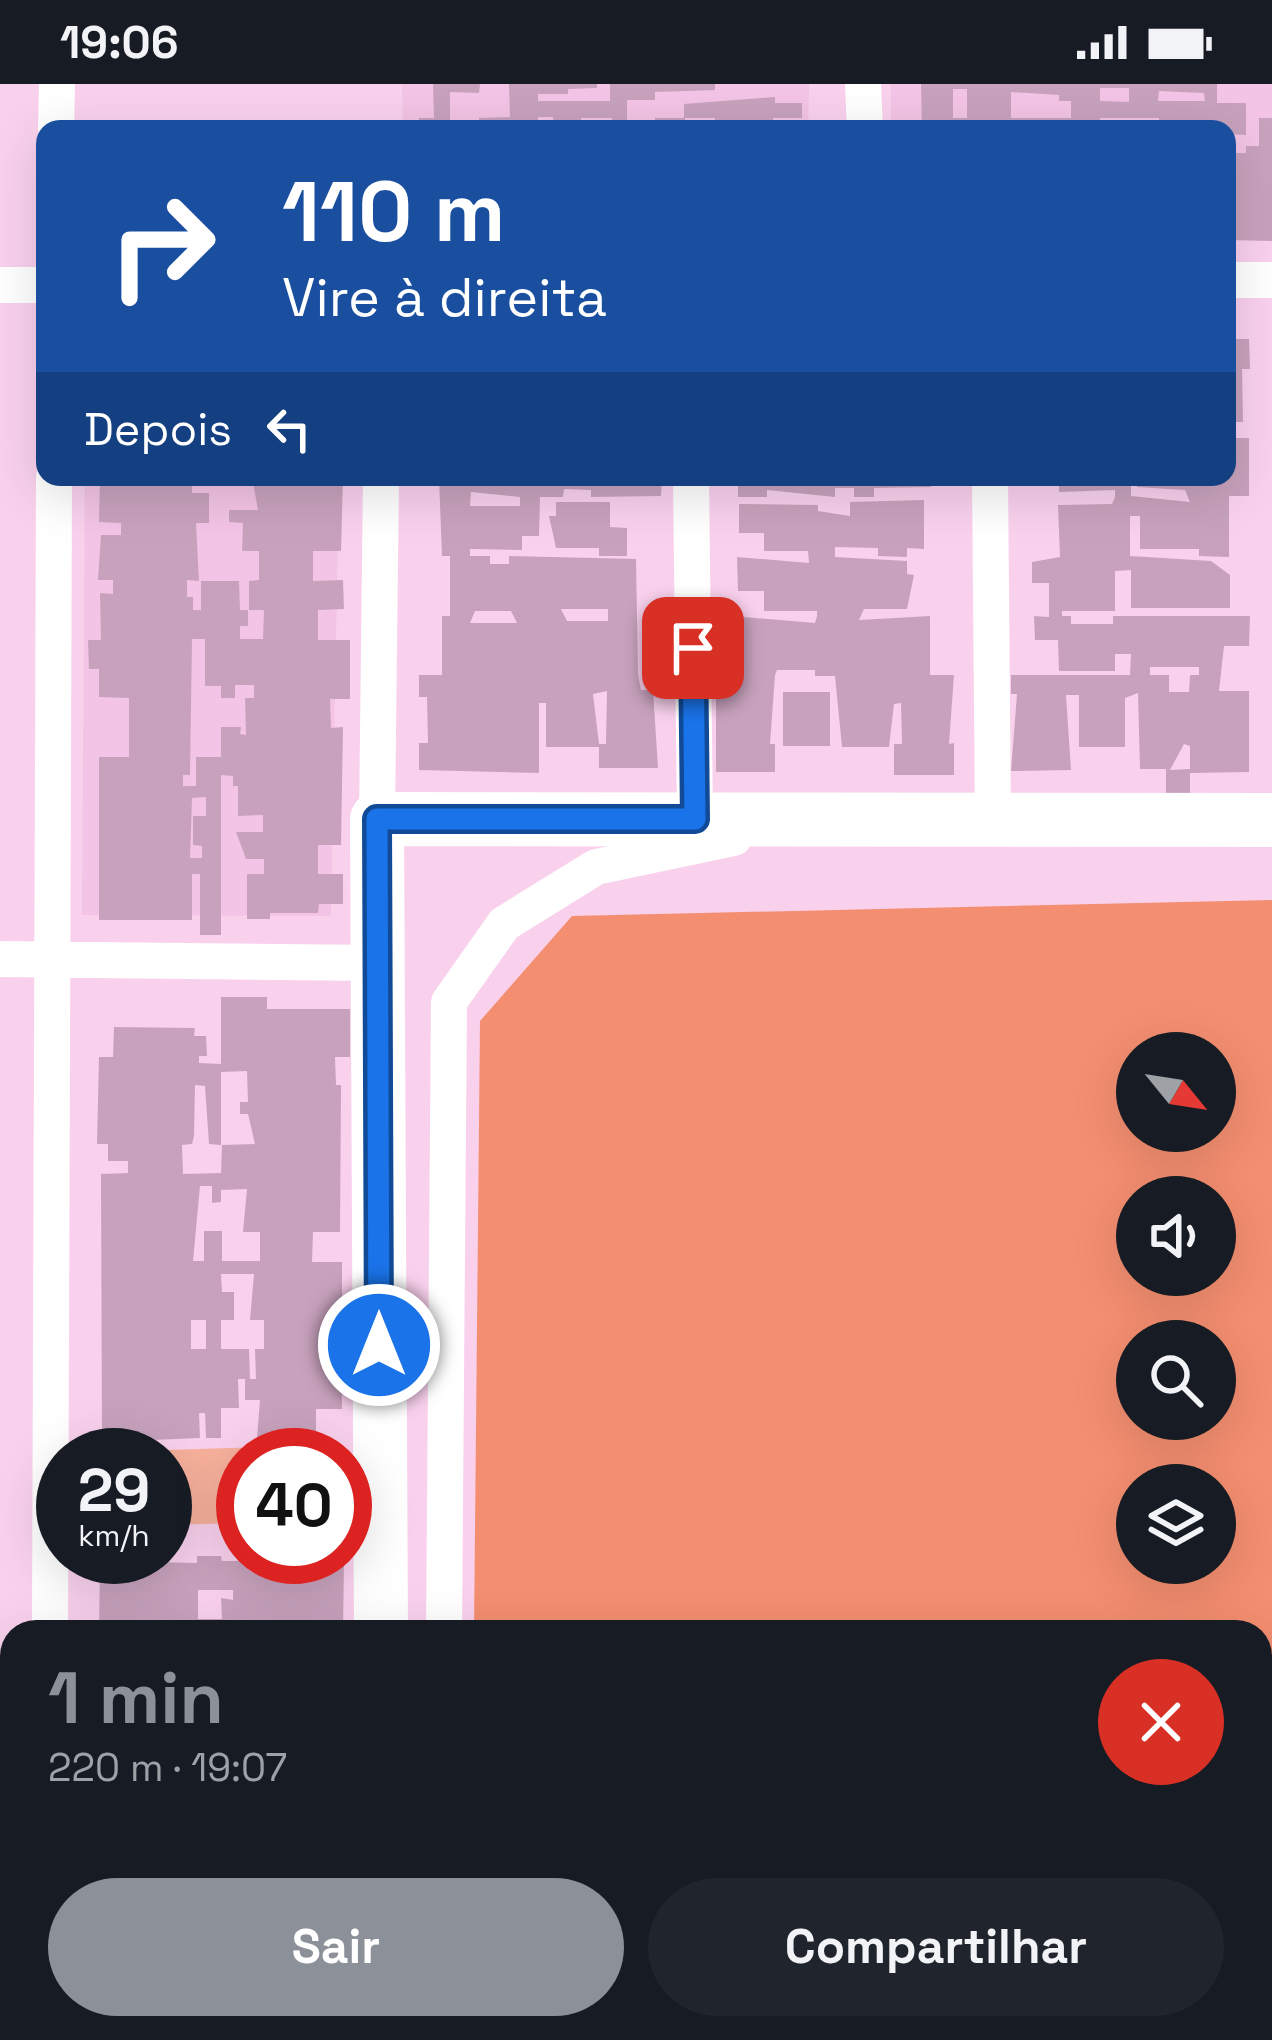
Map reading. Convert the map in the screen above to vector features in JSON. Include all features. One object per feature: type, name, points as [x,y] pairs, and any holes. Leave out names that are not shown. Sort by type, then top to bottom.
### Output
[{"type":"street","points":[[56,120],[57,84]]},
{"type":"street","points":[[862,84],[864,120]]},
{"type":"street","points":[[1236,280],[1272,280]]},
{"type":"street","points":[[0,285],[36,286]]},
{"type":"street","points":[[50,1620],[54,486]]},
{"type":"street","points":[[381,486],[377,963],[381,1620]]},
{"type":"street","points":[[691,486],[695,819]]},
{"type":"street","points":[[990,486],[993,820]]},
{"type":"street","points":[[377,819],[1272,820]]},
{"type":"street","points":[[444,1620],[448,1002],[504,924],[596,867],[726,838],[1272,844]]},
{"type":"street","points":[[0,959],[377,963]]},
{"type":"shaded area","points":[[402,84],[809,84],[808,120],[403,120]]},
{"type":"shaded area","points":[[891,84],[1272,84],[1272,231],[1236,232],[1236,120],[891,120]]},
{"type":"shaded area","points":[[85,486],[339,486],[331,916],[82,915]]},
{"type":"shaded area","points":[[1272,900],[1272,1620],[474,1620],[480,1021],[572,916]]},
{"type":"shaded area","points":[[216,1448],[216,1524],[192,1524],[192,1449]]},
{"type":"building","points":[[433,84],[480,84],[479,93],[450,92],[450,120],[419,120],[434,118]]},
{"type":"building","points":[[509,84],[597,84],[597,88],[568,89],[568,94],[538,94],[538,101],[610,101],[610,84],[715,84],[715,90],[655,92],[655,100],[627,100],[627,120],[479,118],[510,117]]},
{"type":"building","points":[[921,84],[1217,84],[1217,103],[1246,103],[1246,135],[1236,134],[1236,120],[922,120]],"holes":[[[1100,88],[1129,88],[1129,102],[1100,101]],[[953,89],[967,89],[967,118],[953,118]],[[1159,91],[1204,93],[1205,101],[1158,101]],[[1011,92],[1059,95],[1059,101],[1071,101],[1071,118],[1011,118]]]},
{"type":"building","points":[[775,97],[775,103],[802,103],[802,118],[655,120],[684,118],[684,104]]},
{"type":"building","points":[[1259,118],[1272,118],[1272,241],[1236,240],[1236,153],[1246,153],[1246,146],[1259,146]]},
{"type":"building","points":[[1236,339],[1249,339],[1250,369],[1242,369],[1243,422],[1236,422]]},
{"type":"building","points":[[1236,438],[1249,438],[1249,496],[1229,496],[1229,557],[1199,556],[1199,549],[1140,549],[1140,516],[1130,516],[1130,556],[1211,561],[1230,575],[1230,608],[1131,608],[1131,570],[1115,571],[1115,611],[1062,611],[1062,616],[1071,616],[1071,624],[1113,624],[1113,616],[1250,616],[1249,646],[1224,646],[1219,691],[1249,691],[1249,772],[1190,773],[1190,794],[1166,794],[1166,769],[1140,769],[1138,693],[1125,698],[1125,747],[1079,747],[1079,695],[1066,695],[1071,770],[1011,771],[1017,694],[1011,694],[1011,675],[1130,675],[1131,654],[1115,654],[1115,671],[1059,671],[1058,640],[1035,640],[1034,616],[1049,617],[1049,583],[1032,583],[1032,562],[1060,557],[1058,505],[1112,504],[1115,497],[1115,490],[1059,492],[1059,486],[1131,486],[1131,496],[1190,502],[1185,490],[1137,486],[1236,486]],"holes":[[[1150,667],[1199,667],[1199,675],[1190,675],[1189,692],[1169,692],[1169,675],[1150,675]],[[1184,744],[1190,746],[1190,769],[1170,770]]]},
{"type":"building","points":[[100,486],[192,486],[192,493],[209,493],[209,523],[196,523],[199,581],[187,580],[187,597],[193,597],[193,610],[201,610],[201,581],[239,581],[240,610],[248,610],[248,626],[240,626],[240,639],[263,639],[264,610],[249,610],[249,581],[259,580],[259,551],[242,551],[243,523],[229,522],[229,510],[258,510],[254,486],[343,486],[341,551],[313,551],[313,581],[343,580],[344,609],[318,610],[318,640],[350,640],[350,699],[330,699],[331,728],[343,727],[341,845],[318,845],[318,874],[343,874],[343,904],[319,904],[318,913],[270,913],[270,919],[247,919],[247,874],[264,874],[264,859],[246,859],[236,832],[263,832],[263,815],[238,816],[238,786],[233,786],[233,776],[221,775],[221,935],[200,935],[200,874],[192,874],[192,920],[99,920],[99,757],[129,757],[129,698],[99,697],[99,669],[89,669],[88,640],[101,640],[100,593],[113,594],[113,580],[98,580],[101,535],[121,535],[121,523],[99,522]],"holes":[[[192,639],[205,639],[205,686],[221,686],[221,698],[235,698],[235,685],[254,685],[254,698],[245,698],[246,735],[240,734],[241,727],[221,727],[221,757],[196,757],[196,786],[183,786],[183,775],[190,775]],[[206,797],[206,816],[193,816],[193,845],[202,846],[202,858],[190,858],[192,798]]]},
{"type":"building","points":[[439,486],[662,486],[661,496],[591,497],[591,490],[564,489],[563,497],[540,497],[539,536],[522,536],[522,550],[470,549],[470,556],[490,556],[490,564],[509,564],[509,556],[636,559],[638,675],[641,690],[653,690],[658,768],[599,768],[599,747],[546,747],[546,703],[539,703],[539,773],[419,770],[419,743],[428,743],[427,697],[419,697],[419,675],[442,675],[442,616],[450,616],[450,556],[442,556]],"holes":[[[471,492],[520,497],[520,506],[470,506]],[[561,609],[608,609],[608,621],[567,621]],[[475,611],[511,611],[517,623],[470,623]],[[607,691],[606,744],[599,744],[593,694]]]},
{"type":"building","points":[[738,486],[931,487],[874,488],[874,497],[854,497],[854,488],[835,488],[835,497],[767,490],[767,497],[738,497]]},
{"type":"building","points":[[924,500],[924,549],[907,548],[907,557],[878,556],[878,548],[835,547],[835,557],[907,561],[907,574],[914,575],[907,609],[864,609],[859,620],[930,616],[930,675],[954,675],[949,744],[954,743],[954,775],[894,775],[894,744],[902,744],[901,703],[894,704],[889,747],[842,747],[835,676],[815,676],[815,670],[777,670],[775,675],[770,744],[775,744],[775,772],[716,772],[716,675],[743,675],[743,617],[815,623],[817,616],[817,611],[764,611],[764,591],[738,591],[737,557],[809,563],[808,551],[764,551],[764,533],[739,533],[739,504],[818,505],[818,511],[850,516],[850,502]]},
{"type":"building","points":[[556,502],[610,502],[610,527],[627,528],[627,556],[599,556],[599,548],[556,548],[549,516],[556,516]]},
{"type":"building","points":[[783,692],[830,692],[830,746],[783,746]]},
{"type":"building","points":[[221,997],[267,997],[267,1009],[350,1009],[350,1057],[335,1057],[336,1085],[341,1085],[340,1232],[313,1232],[312,1262],[342,1262],[342,1306],[332,1307],[332,1321],[341,1321],[342,1409],[316,1409],[316,1428],[258,1428],[260,1400],[245,1400],[245,1379],[238,1379],[239,1408],[221,1408],[216,1438],[206,1438],[205,1413],[199,1413],[200,1438],[192,1438],[192,1428],[102,1428],[101,1174],[128,1173],[128,1161],[108,1161],[108,1144],[97,1144],[99,1057],[113,1057],[114,1027],[195,1028],[194,1036],[206,1036],[207,1056],[199,1056],[199,1063],[221,1064]],"holes":[[[247,1071],[248,1102],[240,1102],[240,1114],[248,1114],[255,1144],[222,1145],[221,1173],[183,1174],[182,1145],[192,1144],[194,1136],[195,1085],[205,1086],[209,1144],[221,1145],[221,1072]],[[200,1186],[212,1186],[212,1203],[221,1202],[221,1190],[247,1189],[243,1232],[260,1232],[260,1261],[222,1261],[222,1231],[204,1231],[204,1261],[193,1261]],[[221,1274],[254,1274],[250,1320],[264,1320],[264,1349],[255,1349],[256,1379],[250,1379],[249,1349],[221,1349],[221,1320],[234,1320],[234,1292],[222,1292]],[[191,1320],[206,1320],[206,1349],[191,1349]]]},
{"type":"building","points":[[197,1556],[216,1556],[216,1584],[344,1584],[343,1620],[99,1620],[100,1584],[192,1584],[192,1563],[197,1563]],"holes":[[[198,1590],[233,1590],[233,1600],[221,1598],[222,1619],[198,1619]]]},
{"type":"route","points":[[379,1345],[377,819],[695,819],[693,648]]}]
